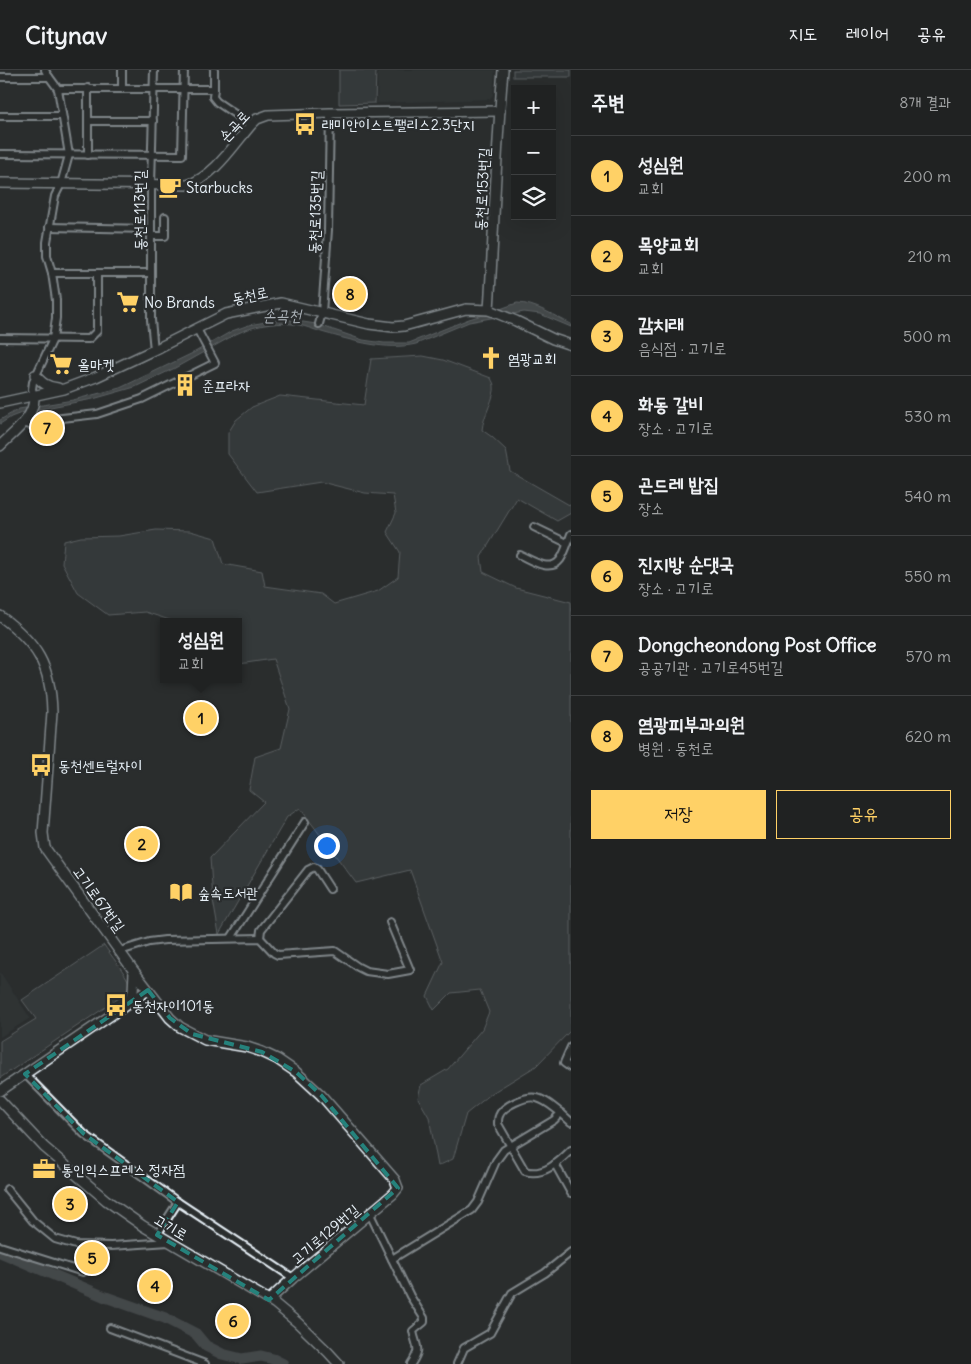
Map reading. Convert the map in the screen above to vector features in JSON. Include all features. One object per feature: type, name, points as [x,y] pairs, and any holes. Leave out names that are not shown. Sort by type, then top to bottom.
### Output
[{"type":"street","points":[[0,446],[32,412],[34,396],[32,389],[35,375],[52,338],[56,318],[56,300],[47,256],[47,242],[55,196],[61,184],[69,155],[58,89],[45,70]]},
{"type":"street","points":[[122,70],[122,88]]},
{"type":"street","name":"동천로113번길","points":[[154,70],[152,155],[152,320],[154,350]]},
{"type":"street","points":[[0,154],[182,155],[184,70]]},
{"type":"street","points":[[214,70],[213,98],[251,125]]},
{"type":"street","name":"동천로153번길","points":[[489,310],[504,70]]},
{"type":"street","points":[[0,77],[22,74],[49,77]]},
{"type":"street","points":[[88,88],[88,155]]},
{"type":"street","points":[[58,89],[214,89]]},
{"type":"street","name":"손곡로","points":[[0,183],[187,184],[198,181],[212,171],[257,119],[268,115],[330,112],[500,111]]},
{"type":"street","name":"동천로135번길","points":[[319,324],[322,313],[328,230],[330,112]]},
{"type":"street","points":[[0,116],[62,116]]},
{"type":"street","points":[[88,121],[153,121]]},
{"type":"street","points":[[49,227],[152,232],[165,236],[165,218]]},
{"type":"street","points":[[52,273],[152,273]]},
{"type":"street","points":[[0,338],[89,338],[97,330],[97,273]]},
{"type":"street","name":"동천로","points":[[0,403],[64,389],[96,377],[226,314],[281,303],[369,324],[393,327],[404,326],[466,309],[489,310],[553,340],[571,345]]},
{"type":"street","points":[[25,420],[37,426],[46,420],[97,414],[142,400],[215,362],[197,329]]},
{"type":"street","points":[[35,375],[43,384],[49,387],[64,389]]},
{"type":"street","points":[[534,527],[567,543]]},
{"type":"street","points":[[520,555],[541,565],[554,564],[560,559],[571,534]]},
{"type":"street","name":"고기로67번길","points":[[0,616],[22,634],[33,647],[39,655],[49,679],[52,712],[44,807],[44,848],[120,951],[160,940],[260,938]]},
{"type":"street","points":[[231,938],[305,822]]},
{"type":"street","points":[[330,889],[317,869],[314,867],[308,870],[261,930],[260,938],[278,955],[335,951],[366,971],[388,974],[410,970],[390,922]]},
{"type":"street","points":[[0,1091],[148,990],[120,951]]},
{"type":"street","points":[[124,1006],[133,992],[134,972]]},
{"type":"street","name":"고기로129번길","points":[[148,990],[170,1018],[192,1034],[205,1040],[247,1047],[262,1052],[277,1059],[296,1072],[321,1094],[396,1180],[398,1188],[393,1194],[269,1300]]},
{"type":"street","points":[[571,1047],[564,1063],[571,1068]]},
{"type":"street","points":[[25,1074],[84,1134],[178,1202],[293,1278]]},
{"type":"street","points":[[571,1122],[545,1101],[535,1097],[524,1098],[504,1109],[499,1115],[498,1124],[525,1171],[537,1173],[555,1164],[571,1150]]},
{"type":"street","name":"고기로","points":[[0,1100],[44,1147],[75,1175],[118,1209],[157,1235],[269,1300],[298,1323],[339,1364]]},
{"type":"street","points":[[392,1260],[472,1210],[478,1202],[496,1162],[504,1150],[554,1120],[561,1113]]},
{"type":"street","points":[[555,1164],[571,1193]]},
{"type":"street","points":[[6,1189],[33,1220],[55,1240],[76,1245],[102,1246],[169,1242]]},
{"type":"street","points":[[157,1235],[178,1202]]},
{"type":"street","points":[[370,1214],[410,1296],[424,1318],[424,1322],[413,1331],[418,1348],[417,1355],[412,1364]]},
{"type":"street","points":[[0,1246],[83,1272]]},
{"type":"street","points":[[457,1364],[464,1348],[490,1333],[512,1293],[544,1273],[571,1252]]},
{"type":"street","points":[[110,1328],[205,1364]]},
{"type":"highlighted area","points":[[148,990],[170,1018],[192,1034],[262,1052],[296,1072],[321,1095],[398,1188],[269,1300],[157,1235],[178,1202],[84,1134],[25,1074]]},
{"type":"shaded area","points":[[339,70],[376,70],[375,103],[339,104]]},
{"type":"shaded area","points":[[378,70],[495,70],[493,95],[489,99],[377,103]]},
{"type":"shaded area","points":[[513,70],[571,70],[571,77],[513,77]]},
{"type":"shaded area","points":[[517,303],[531,305],[544,310],[571,324],[571,327],[540,314],[524,312],[469,322],[416,344],[382,346],[359,342],[305,326],[285,324],[263,325],[236,334],[175,368],[135,387],[93,399],[24,412],[0,424],[0,420],[19,409],[73,400],[120,388],[195,352],[232,331],[249,325],[277,320],[290,320],[316,324],[363,340],[384,343],[409,343],[469,319]]},
{"type":"shaded area","points":[[423,356],[443,360],[491,378],[494,390],[482,430],[506,450],[510,471],[571,506],[571,513],[557,521],[517,498],[481,557],[483,572],[516,588],[571,602],[571,1030],[536,1066],[492,1093],[466,1114],[453,1159],[438,1166],[429,1117],[418,1098],[421,1085],[448,1069],[482,1029],[489,1012],[480,990],[451,993],[434,1010],[427,996],[443,962],[410,870],[356,883],[300,808],[287,817],[219,934],[213,900],[210,858],[264,802],[249,790],[255,757],[281,748],[290,709],[273,659],[242,664],[242,618],[164,618],[145,612],[108,615],[78,593],[62,563],[64,541],[81,537],[119,536],[156,530],[190,531],[215,538],[223,564],[262,571],[265,586],[321,594],[334,604],[378,591],[398,577],[400,552],[387,532],[396,513],[393,495],[365,493],[321,482],[257,492],[228,454],[228,433],[236,420],[252,407],[280,396],[364,405],[371,359]]},
{"type":"shaded area","points":[[104,945],[128,979],[129,986],[125,994],[0,1078],[0,1041],[36,1019],[22,1000]]},
{"type":"shaded area","points":[[0,972],[30,1018],[0,1037]]},
{"type":"waterway","points":[[0,1252],[103,1296],[165,1318],[196,1334],[206,1346],[222,1354],[242,1359],[261,1356],[283,1364]]},
{"type":"place","name":"래미안이스트팰리스2.3단지","points":[[305,124]]},
{"type":"place","name":"Starbucks","points":[[170,187]]},
{"type":"place","name":"염광피부과의원","points":[[350,294]]},
{"type":"place","name":"No Brands","points":[[128,302]]},
{"type":"place","name":"염광교회","points":[[491,358]]},
{"type":"place","name":"올마켓","points":[[61,364]]},
{"type":"place","name":"준프라자","points":[[185,385]]},
{"type":"place","name":"Dongcheondong Post Office","points":[[47,428]]},
{"type":"place","name":"성심원","points":[[201,718]]},
{"type":"place","name":"동천센트럴자이","points":[[41,765]]},
{"type":"place","name":"목양교회","points":[[142,844]]},
{"type":"place","name":"숲속도서관","points":[[181,892]]},
{"type":"place","name":"동천자이101동","points":[[116,1005]]},
{"type":"place","name":"통인익스프레스 정자점","points":[[44,1169]]},
{"type":"place","name":"감치래","points":[[70,1204]]},
{"type":"place","name":"곤드레 밥집","points":[[92,1258]]},
{"type":"place","name":"화동 갈비","points":[[155,1286]]},
{"type":"place","name":"진지방 순댓국","points":[[233,1321]]},
{"type":"water label","name":"손곡천","points":[[282,315]]}]
